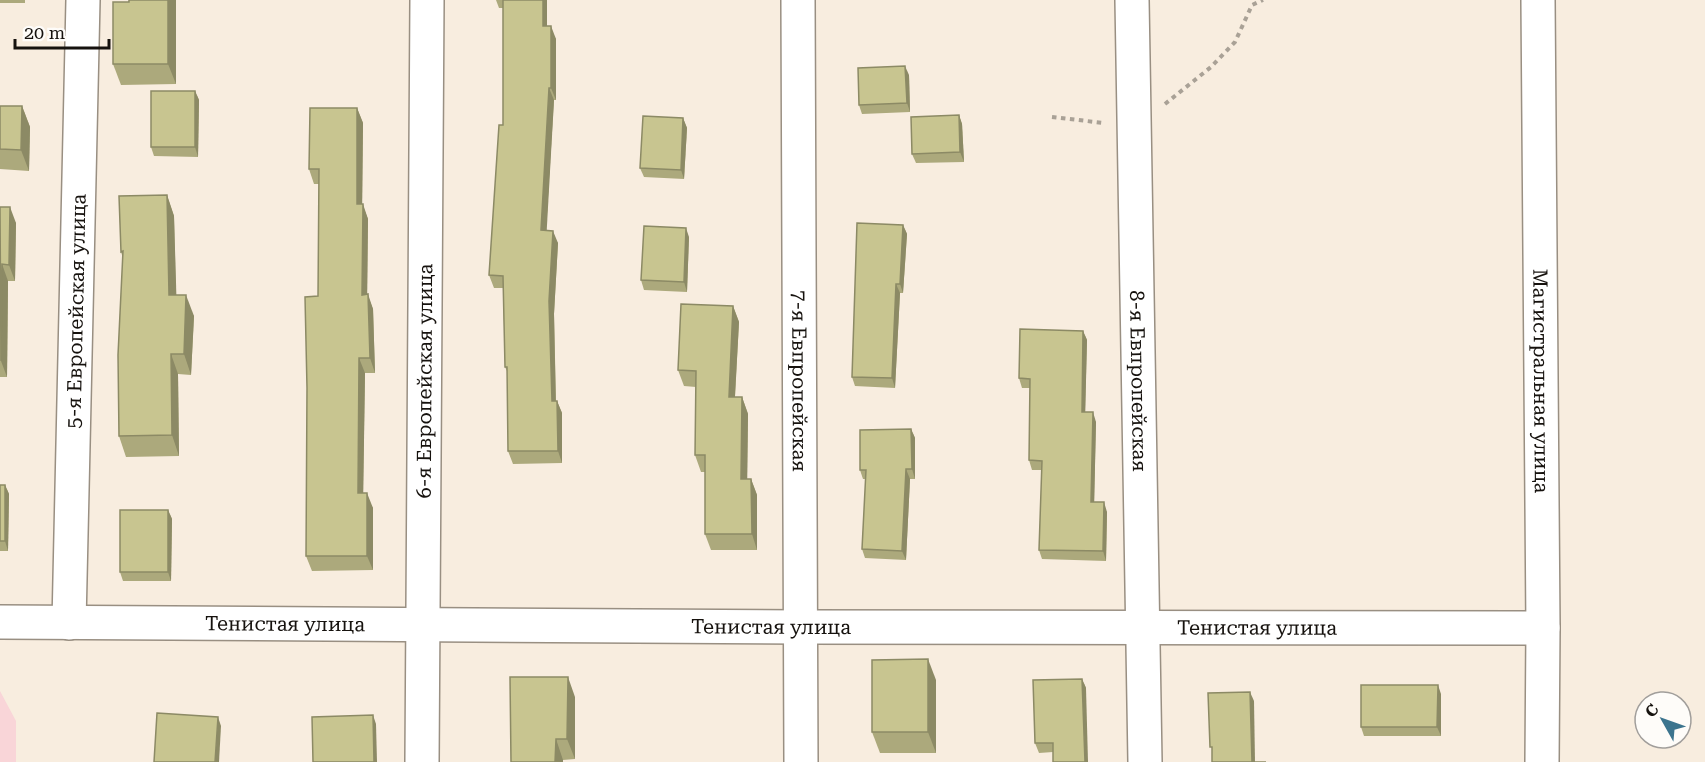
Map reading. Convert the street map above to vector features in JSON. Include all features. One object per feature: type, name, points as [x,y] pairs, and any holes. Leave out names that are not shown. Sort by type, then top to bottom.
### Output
[{"type":"street","name":"5-я Европейская улица","points":[[69,623],[83,0]]},
{"type":"street","name":"6-я Европейская улица","points":[[422,762],[427,0]]},
{"type":"street","name":"7-я Евпропейская","points":[[798,0],[801,762]]},
{"type":"street","name":"8-я Евпропейская","points":[[1132,0],[1145,762]]},
{"type":"street","name":"Магистральная улица","points":[[1538,0],[1542,762]]},
{"type":"street","name":"Тенистая улица","points":[[0,622],[801,627],[1543,628]]},
{"type":"path","points":[[1052,117],[1134,129],[1235,42],[1252,5],[1263,0]]},
{"type":"shaded area","points":[[0,691],[16,721],[16,762],[0,762]]},
{"type":"building","points":[[129,0],[168,0],[168,64],[113,64],[113,2],[129,2]]},
{"type":"building","points":[[503,0],[543,0],[543,26],[551,26],[551,88],[549,88],[541,230],[553,231],[549,301],[552,401],[557,401],[558,451],[508,451],[503,276],[489,275],[499,125],[503,125]]},
{"type":"building","points":[[905,66],[907,103],[859,105],[858,68]]},
{"type":"building","points":[[151,91],[195,91],[195,147],[151,147]]},
{"type":"building","points":[[0,106],[22,106],[21,150],[0,149]]},
{"type":"building","points":[[310,108],[357,108],[357,204],[363,204],[362,295],[368,294],[370,358],[359,358],[358,493],[367,493],[367,556],[306,556],[305,297],[318,296],[319,169],[309,169]]},
{"type":"building","points":[[959,115],[960,152],[912,154],[911,117]]},
{"type":"building","points":[[643,116],[683,118],[681,170],[640,168]]},
{"type":"building","points":[[167,195],[169,295],[186,295],[184,354],[171,354],[172,435],[119,436],[118,355],[123,251],[121,252],[119,196]]},
{"type":"building","points":[[0,207],[10,207],[9,265],[2,264],[1,361]]},
{"type":"building","points":[[857,223],[903,225],[900,284],[896,284],[892,378],[852,377]]},
{"type":"building","points":[[644,226],[686,228],[684,282],[641,280]]},
{"type":"building","points":[[681,304],[733,306],[729,397],[742,397],[741,479],[751,479],[752,534],[705,534],[705,455],[695,455],[696,371],[678,370]]},
{"type":"building","points":[[1020,329],[1083,331],[1082,412],[1093,412],[1091,502],[1104,502],[1103,551],[1039,550],[1042,461],[1029,460],[1030,379],[1019,378]]},
{"type":"building","points":[[911,429],[912,469],[906,469],[902,551],[862,549],[866,470],[860,470],[860,430]]},
{"type":"building","points":[[0,485],[5,485],[5,541],[0,541]]},
{"type":"building","points":[[120,510],[168,510],[168,572],[120,572]]},
{"type":"building","points":[[928,659],[928,732],[872,732],[872,660]]},
{"type":"building","points":[[510,677],[568,677],[567,739],[556,739],[555,762],[511,762]]},
{"type":"building","points":[[1082,679],[1085,762],[1053,762],[1053,743],[1035,743],[1033,680]]},
{"type":"building","points":[[1361,685],[1438,685],[1437,727],[1361,727]]},
{"type":"building","points":[[1250,692],[1252,762],[1212,762],[1208,693]]},
{"type":"building","points":[[157,713],[218,717],[215,762],[154,762]]},
{"type":"building","points":[[373,715],[374,762],[313,762],[312,717]]}]
